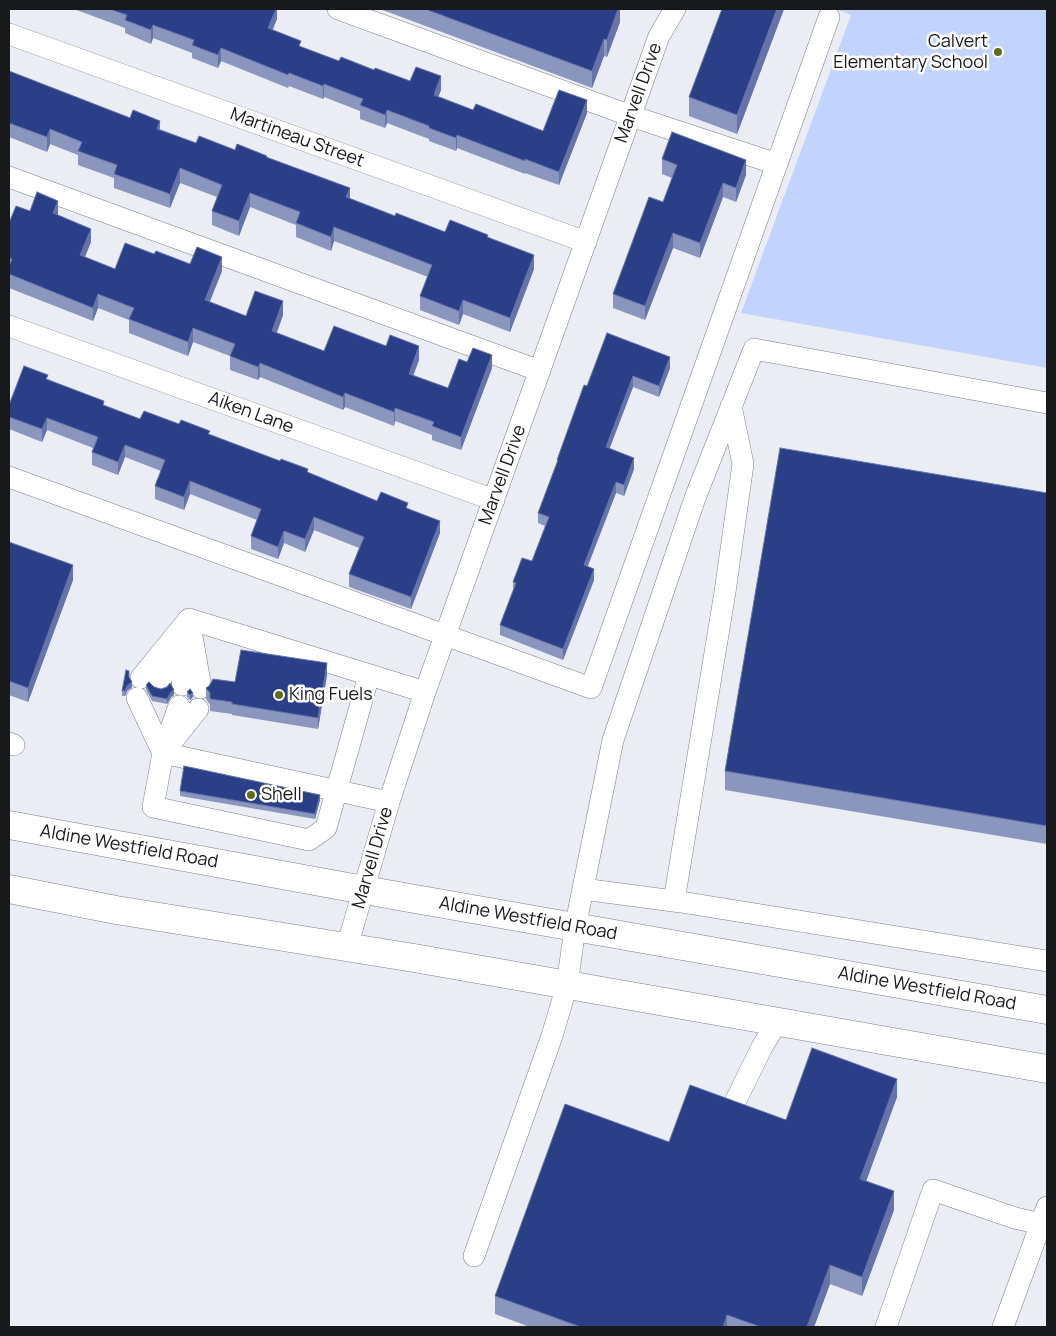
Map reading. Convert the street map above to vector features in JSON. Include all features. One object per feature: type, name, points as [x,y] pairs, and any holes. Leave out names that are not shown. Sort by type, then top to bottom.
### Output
[{"type":"main road","name":"Aldine Westfield Road","points":[[9,825],[575,928],[1047,1010]]},
{"type":"main road","points":[[9,889],[116,910],[348,947],[1047,1069]]},
{"type":"street","points":[[338,9],[631,116],[777,164]]},
{"type":"street","name":"Marvell Drive","points":[[348,947],[389,802],[425,692],[660,36],[675,9]]},
{"type":"street","points":[[9,477],[591,688],[829,16]]},
{"type":"street","name":"Martineau Street","points":[[9,34],[586,242]]},
{"type":"street","points":[[9,177],[540,371]]},
{"type":"street","name":"Aiken Lane","points":[[9,326],[494,500]]},
{"type":"street","points":[[474,1256],[552,1036],[567,985],[575,928],[614,740],[695,498],[754,349],[1047,403]]},
{"type":"street","points":[[674,901],[725,592],[743,464],[731,406]]},
{"type":"street","points":[[190,619],[190,697],[163,753],[153,807],[309,840],[326,828],[370,675]]},
{"type":"street","points":[[190,619],[425,692]]},
{"type":"street","points":[[163,753],[148,690],[190,619]]},
{"type":"street","points":[[163,753],[389,802]]},
{"type":"street","points":[[583,889],[674,901],[1047,960]]},
{"type":"street","points":[[734,1104],[777,1022]]},
{"type":"street","points":[[886,1327],[933,1190],[1015,1218],[1044,1216],[1004,1327]]},
{"type":"shaded area","points":[[835,9],[1047,9],[1047,368],[741,313],[851,15]]},
{"type":"building","points":[[109,9],[276,9],[268,28],[301,41],[299,46],[339,61],[341,57],[410,81],[416,67],[441,76],[434,95],[473,110],[476,104],[543,131],[559,90],[587,100],[559,172],[457,135],[456,138],[387,110],[385,115],[360,105],[363,99],[324,84],[323,86],[289,73],[288,75],[221,48],[218,55],[192,45],[194,40],[153,25],[151,30],[125,20],[127,15]]},
{"type":"building","points":[[425,9],[618,9],[607,40],[604,39],[592,71]]},
{"type":"building","points":[[722,9],[777,9],[737,115],[689,97]]},
{"type":"building","points":[[9,71],[130,118],[133,110],[160,121],[157,129],[196,143],[199,136],[235,150],[237,144],[266,157],[350,188],[346,197],[395,216],[396,213],[445,232],[450,220],[534,255],[510,318],[463,300],[459,311],[420,296],[432,265],[334,227],[331,237],[296,223],[300,212],[250,193],[239,221],[212,211],[222,185],[180,168],[170,194],[114,174],[117,165],[78,151],[82,142],[50,129],[47,137],[9,123]]},
{"type":"building","points":[[672,132],[746,160],[736,188],[723,183],[700,243],[673,233],[645,306],[613,294],[649,197],[663,202],[677,165],[662,159]]},
{"type":"building","points":[[37,192],[58,201],[53,213],[91,229],[80,255],[115,269],[125,243],[154,254],[156,251],[190,264],[197,247],[222,257],[205,300],[246,316],[255,291],[283,301],[272,331],[324,351],[334,326],[386,346],[390,335],[419,346],[409,374],[448,388],[459,359],[467,362],[473,348],[492,355],[461,437],[432,426],[434,422],[395,408],[394,412],[345,393],[343,397],[260,363],[258,367],[230,356],[235,344],[193,328],[188,342],[129,319],[134,308],[98,294],[93,308],[9,274],[9,266],[12,259],[9,258],[9,223],[16,206],[30,211]]},
{"type":"building","points":[[607,333],[670,357],[659,386],[633,376],[606,447],[634,458],[624,485],[616,482],[584,565],[594,569],[563,649],[500,625],[516,583],[513,582],[522,558],[532,561],[549,517],[538,513],[584,385],[587,386]]},
{"type":"building","points":[[24,366],[48,375],[46,379],[104,401],[103,405],[140,419],[144,411],[179,424],[181,420],[210,431],[208,434],[280,461],[281,459],[308,469],[307,472],[377,501],[381,492],[408,503],[406,508],[440,521],[411,597],[349,574],[364,537],[314,517],[305,539],[284,531],[278,547],[251,536],[261,509],[190,481],[184,497],[155,486],[165,460],[125,445],[118,462],[92,452],[98,437],[47,418],[42,429],[9,417],[9,405]]},
{"type":"building","points":[[780,448],[1047,493],[1047,826],[725,771]]},
{"type":"building","points":[[9,542],[73,565],[28,688],[9,681]]},
{"type":"building","name":"King Fuels","points":[[241,650],[327,663],[318,718],[210,699],[210,693],[206,688],[213,679],[235,682]]},
{"type":"building","points":[[126,670],[129,671],[129,677],[132,682],[125,691],[122,691]]},
{"type":"building","points":[[149,682],[154,687],[161,689],[167,687],[170,683],[174,690],[167,699],[152,696],[146,685]]},
{"type":"building","points":[[190,689],[193,693],[190,695],[187,692]]},
{"type":"building","name":"Shell","points":[[184,766],[320,795],[315,814],[180,791]]},
{"type":"building","points":[[812,1048],[897,1079],[860,1179],[894,1191],[862,1277],[830,1265],[807,1327],[761,1327],[727,1315],[723,1327],[581,1327],[495,1296],[565,1104],[669,1142],[690,1085],[786,1120]]},
{"type":"place","name":"Calvert Elementary School","points":[[998,52]]},
{"type":"place","name":"King Fuels","points":[[279,695]]},
{"type":"place","name":"Shell","points":[[251,795]]}]
